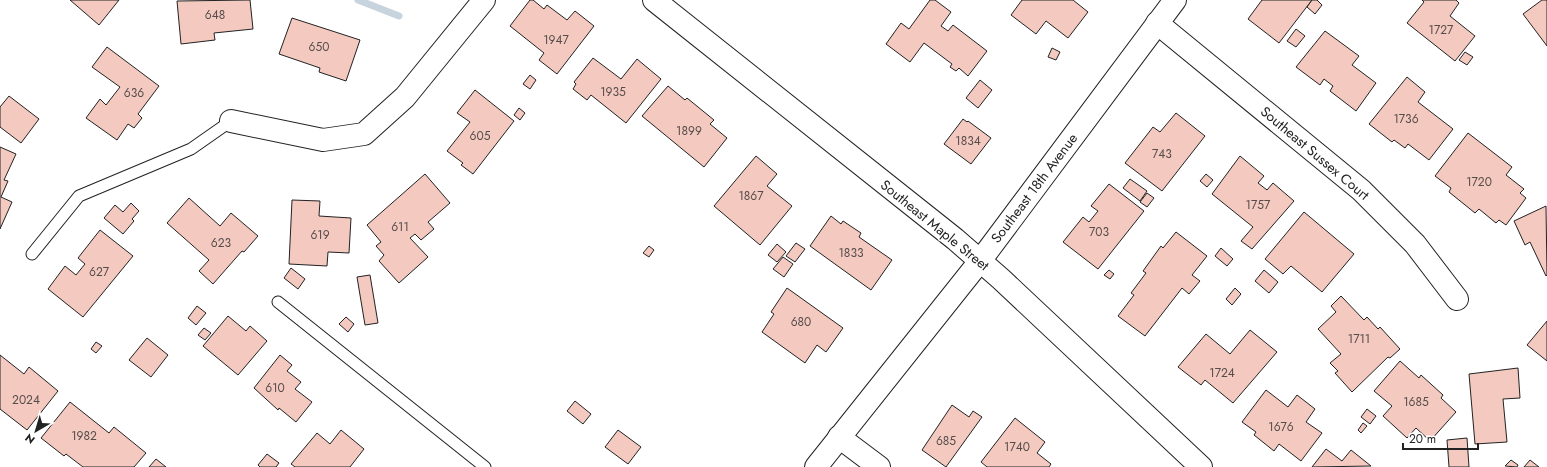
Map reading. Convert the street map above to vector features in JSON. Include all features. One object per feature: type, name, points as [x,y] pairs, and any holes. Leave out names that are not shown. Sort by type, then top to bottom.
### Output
[{"type":"street","points":[[230,121],[323,140],[364,134],[405,97],[484,0]]},
{"type":"street","name":"Southeast Maple Street","points":[[654,0],[980,261],[1201,467]]},
{"type":"street","name":"Southeast 18th Avenue","points":[[816,467],[980,261],[1175,0]]},
{"type":"street","name":"Southeast Sussex Court","points":[[1157,23],[1362,190],[1414,244],[1457,299]]},
{"type":"street","points":[[839,437],[879,467]]},
{"type":"lane","points":[[32,254],[79,196],[191,149],[230,121]]},
{"type":"lane","points":[[278,302],[485,467]]},
{"type":"building","points":[[70,0],[119,0],[99,25]]},
{"type":"building","points":[[250,0],[253,29],[214,33],[215,40],[181,44],[177,1]]},
{"type":"building","points":[[530,0],[533,0],[544,9],[547,5],[567,20],[575,11],[594,26],[557,74],[539,60],[544,53],[510,26]]},
{"type":"building","points":[[930,0],[935,0],[951,12],[941,26],[948,31],[953,25],[987,51],[968,76],[959,68],[956,71],[950,67],[952,64],[924,43],[910,62],[886,44],[901,23],[909,29]]},
{"type":"building","points":[[1022,0],[1073,0],[1088,12],[1068,38],[1046,21],[1036,34],[1011,15]]},
{"type":"building","points":[[1262,0],[1312,0],[1279,43],[1248,19]]},
{"type":"building","points":[[1312,0],[1317,0],[1322,5],[1315,14],[1307,7]]},
{"type":"building","points":[[1422,0],[1456,0],[1459,3],[1450,16],[1475,36],[1455,61],[1407,23],[1424,2]]},
{"type":"building","points":[[1542,0],[1547,0],[1547,46],[1523,14]]},
{"type":"building","points":[[292,18],[360,40],[346,81],[319,72],[320,68],[279,54]]},
{"type":"building","points":[[1296,29],[1305,36],[1296,47],[1287,41]]},
{"type":"building","points":[[1325,31],[1359,56],[1352,65],[1376,83],[1356,111],[1330,91],[1333,86],[1324,79],[1320,85],[1296,67]]},
{"type":"building","points":[[107,47],[159,86],[138,114],[142,118],[134,128],[128,124],[117,140],[86,118],[100,99],[106,105],[120,87],[92,67]]},
{"type":"building","points":[[1052,48],[1060,52],[1056,60],[1048,57]]},
{"type":"building","points":[[1465,52],[1473,57],[1467,65],[1459,60]]},
{"type":"building","points":[[593,58],[621,79],[637,59],[661,79],[626,123],[591,95],[587,100],[573,89],[576,84],[574,82]]},
{"type":"building","points":[[530,75],[536,80],[530,89],[523,84]]},
{"type":"building","points":[[1407,77],[1425,92],[1418,102],[1453,129],[1429,160],[1408,144],[1405,148],[1394,140],[1392,142],[1369,124]]},
{"type":"building","points":[[980,80],[992,90],[978,108],[966,98]]},
{"type":"building","points":[[668,86],[685,100],[687,98],[714,120],[710,124],[727,138],[704,167],[642,116]]},
{"type":"building","points":[[475,90],[514,121],[473,174],[461,165],[463,163],[447,151],[470,122],[457,113]]},
{"type":"building","points":[[9,96],[39,119],[21,143],[0,127],[0,107]]},
{"type":"building","points":[[519,108],[525,113],[520,120],[514,115]]},
{"type":"building","points":[[1176,113],[1205,136],[1162,191],[1125,163],[1153,127],[1160,132]]},
{"type":"building","points":[[963,119],[991,138],[971,164],[944,144]]},
{"type":"building","points":[[1468,133],[1512,167],[1506,175],[1524,189],[1520,193],[1526,198],[1506,225],[1499,220],[1496,223],[1479,209],[1475,213],[1449,192],[1451,188],[1435,176]]},
{"type":"building","points":[[0,147],[16,154],[4,180],[8,181],[1,197],[12,202],[0,229]]},
{"type":"building","points":[[756,156],[777,174],[767,186],[792,206],[760,245],[714,206]]},
{"type":"building","points":[[1240,156],[1264,176],[1258,183],[1267,190],[1273,183],[1294,201],[1252,249],[1241,241],[1253,227],[1212,194]]},
{"type":"building","points":[[425,174],[450,203],[428,222],[434,229],[421,240],[415,234],[410,238],[428,257],[399,283],[379,261],[384,255],[376,246],[381,242],[367,225]]},
{"type":"building","points":[[1206,174],[1213,180],[1207,187],[1200,181]]},
{"type":"building","points":[[1130,179],[1147,191],[1140,201],[1123,188]]},
{"type":"building","points":[[1109,184],[1144,211],[1098,269],[1063,242],[1083,217],[1089,222],[1098,211],[1091,206]]},
{"type":"building","points":[[1147,193],[1154,198],[1147,207],[1140,202]]},
{"type":"building","points":[[189,198],[220,226],[231,213],[258,236],[244,252],[242,251],[213,284],[199,271],[209,260],[167,223]]},
{"type":"building","points":[[292,200],[320,201],[319,216],[351,218],[349,253],[328,252],[327,266],[289,264]]},
{"type":"building","points":[[131,203],[139,211],[132,219],[134,221],[123,234],[104,218],[115,205],[123,212]]},
{"type":"building","points":[[1546,206],[1546,276],[1530,242],[1525,245],[1514,221]]},
{"type":"building","points":[[1304,212],[1354,254],[1322,292],[1291,266],[1283,274],[1265,259]]},
{"type":"building","points":[[831,216],[841,224],[843,221],[861,233],[859,237],[892,260],[871,290],[810,246]]},
{"type":"building","points":[[100,230],[133,256],[83,317],[48,289],[65,266],[76,275],[85,264],[78,258]]},
{"type":"building","points":[[1176,232],[1207,256],[1192,275],[1200,281],[1189,294],[1182,288],[1145,336],[1118,316],[1134,295],[1131,293],[1146,273],[1143,271],[1161,246],[1163,248]]},
{"type":"building","points":[[796,243],[805,249],[795,262],[786,256]]},
{"type":"building","points":[[777,244],[786,252],[777,262],[768,255]]},
{"type":"building","points":[[649,246],[654,250],[649,257],[643,253]]},
{"type":"building","points":[[1221,248],[1233,259],[1227,266],[1215,256]]},
{"type":"building","points":[[783,257],[793,264],[784,277],[773,269]]},
{"type":"building","points":[[291,268],[305,279],[298,289],[284,278]]},
{"type":"building","points":[[1109,270],[1114,274],[1110,279],[1104,275]]},
{"type":"building","points":[[1264,270],[1278,282],[1269,293],[1255,281]]},
{"type":"building","points":[[370,275],[378,323],[365,325],[357,277]]},
{"type":"building","points":[[787,288],[843,328],[826,352],[817,345],[805,363],[762,332],[774,314],[771,312]]},
{"type":"building","points":[[1235,288],[1241,294],[1232,305],[1226,299]]},
{"type":"building","points":[[1341,296],[1364,320],[1367,317],[1378,329],[1380,327],[1400,349],[1390,358],[1388,357],[1352,392],[1335,373],[1338,371],[1330,363],[1341,354],[1318,329],[1336,312],[1331,306]]},
{"type":"building","points":[[197,306],[206,313],[196,325],[188,318]]},
{"type":"building","points":[[228,316],[246,331],[250,326],[267,341],[238,375],[203,346]]},
{"type":"building","points":[[346,317],[354,324],[348,332],[339,324]]},
{"type":"building","points":[[1547,321],[1547,361],[1527,345]]},
{"type":"building","points":[[204,328],[211,333],[205,340],[198,335]]},
{"type":"building","points":[[1250,330],[1277,352],[1233,403],[1205,380],[1201,385],[1178,367],[1206,334],[1230,354]]},
{"type":"building","points":[[147,338],[168,355],[151,377],[129,360]]},
{"type":"building","points":[[96,342],[102,346],[96,353],[91,349]]},
{"type":"building","points":[[0,355],[24,374],[29,367],[58,391],[27,430],[0,409]]},
{"type":"building","points":[[280,355],[292,365],[287,371],[301,382],[295,389],[312,402],[296,422],[279,408],[278,410],[254,388]]},
{"type":"building","points":[[1400,361],[1419,378],[1421,375],[1443,395],[1441,398],[1456,412],[1430,441],[1416,428],[1407,438],[1383,416],[1392,406],[1374,391]]},
{"type":"building","points":[[1518,368],[1520,398],[1503,399],[1507,442],[1475,444],[1469,374]]},
{"type":"building","points":[[1266,390],[1288,407],[1297,395],[1315,409],[1306,422],[1322,433],[1301,461],[1279,444],[1274,451],[1254,435],[1256,432],[1242,422]]},
{"type":"building","points":[[575,401],[591,414],[583,424],[567,411]]},
{"type":"building","points":[[70,402],[109,433],[114,427],[146,453],[134,467],[83,467],[66,454],[64,456],[41,438]]},
{"type":"building","points":[[952,405],[969,417],[973,411],[982,417],[946,467],[922,450]]},
{"type":"building","points":[[1367,409],[1376,416],[1370,424],[1361,417]]},
{"type":"building","points":[[1015,418],[1045,442],[1037,453],[1051,464],[1049,467],[987,467],[981,462]]},
{"type":"building","points":[[1363,423],[1367,426],[1361,433],[1358,430]]},
{"type":"building","points":[[341,430],[364,449],[350,467],[295,467],[291,464],[317,433],[330,444]]},
{"type":"building","points":[[618,430],[641,447],[628,464],[605,447]]},
{"type":"building","points":[[1467,438],[1469,467],[1449,467],[1447,440]]},
{"type":"building","points":[[1326,449],[1342,461],[1351,450],[1371,466],[1312,467]]},
{"type":"building","points":[[267,454],[279,463],[276,467],[260,467],[258,465]]},
{"type":"building","points":[[156,459],[166,467],[149,467]]},
{"type":"building","points":[[1511,460],[1518,465],[1517,467],[1505,466]]},
{"type":"building","points":[[1530,460],[1539,467],[1524,467]]},
{"type":"waterway","points":[[358,0],[399,16]]}]
